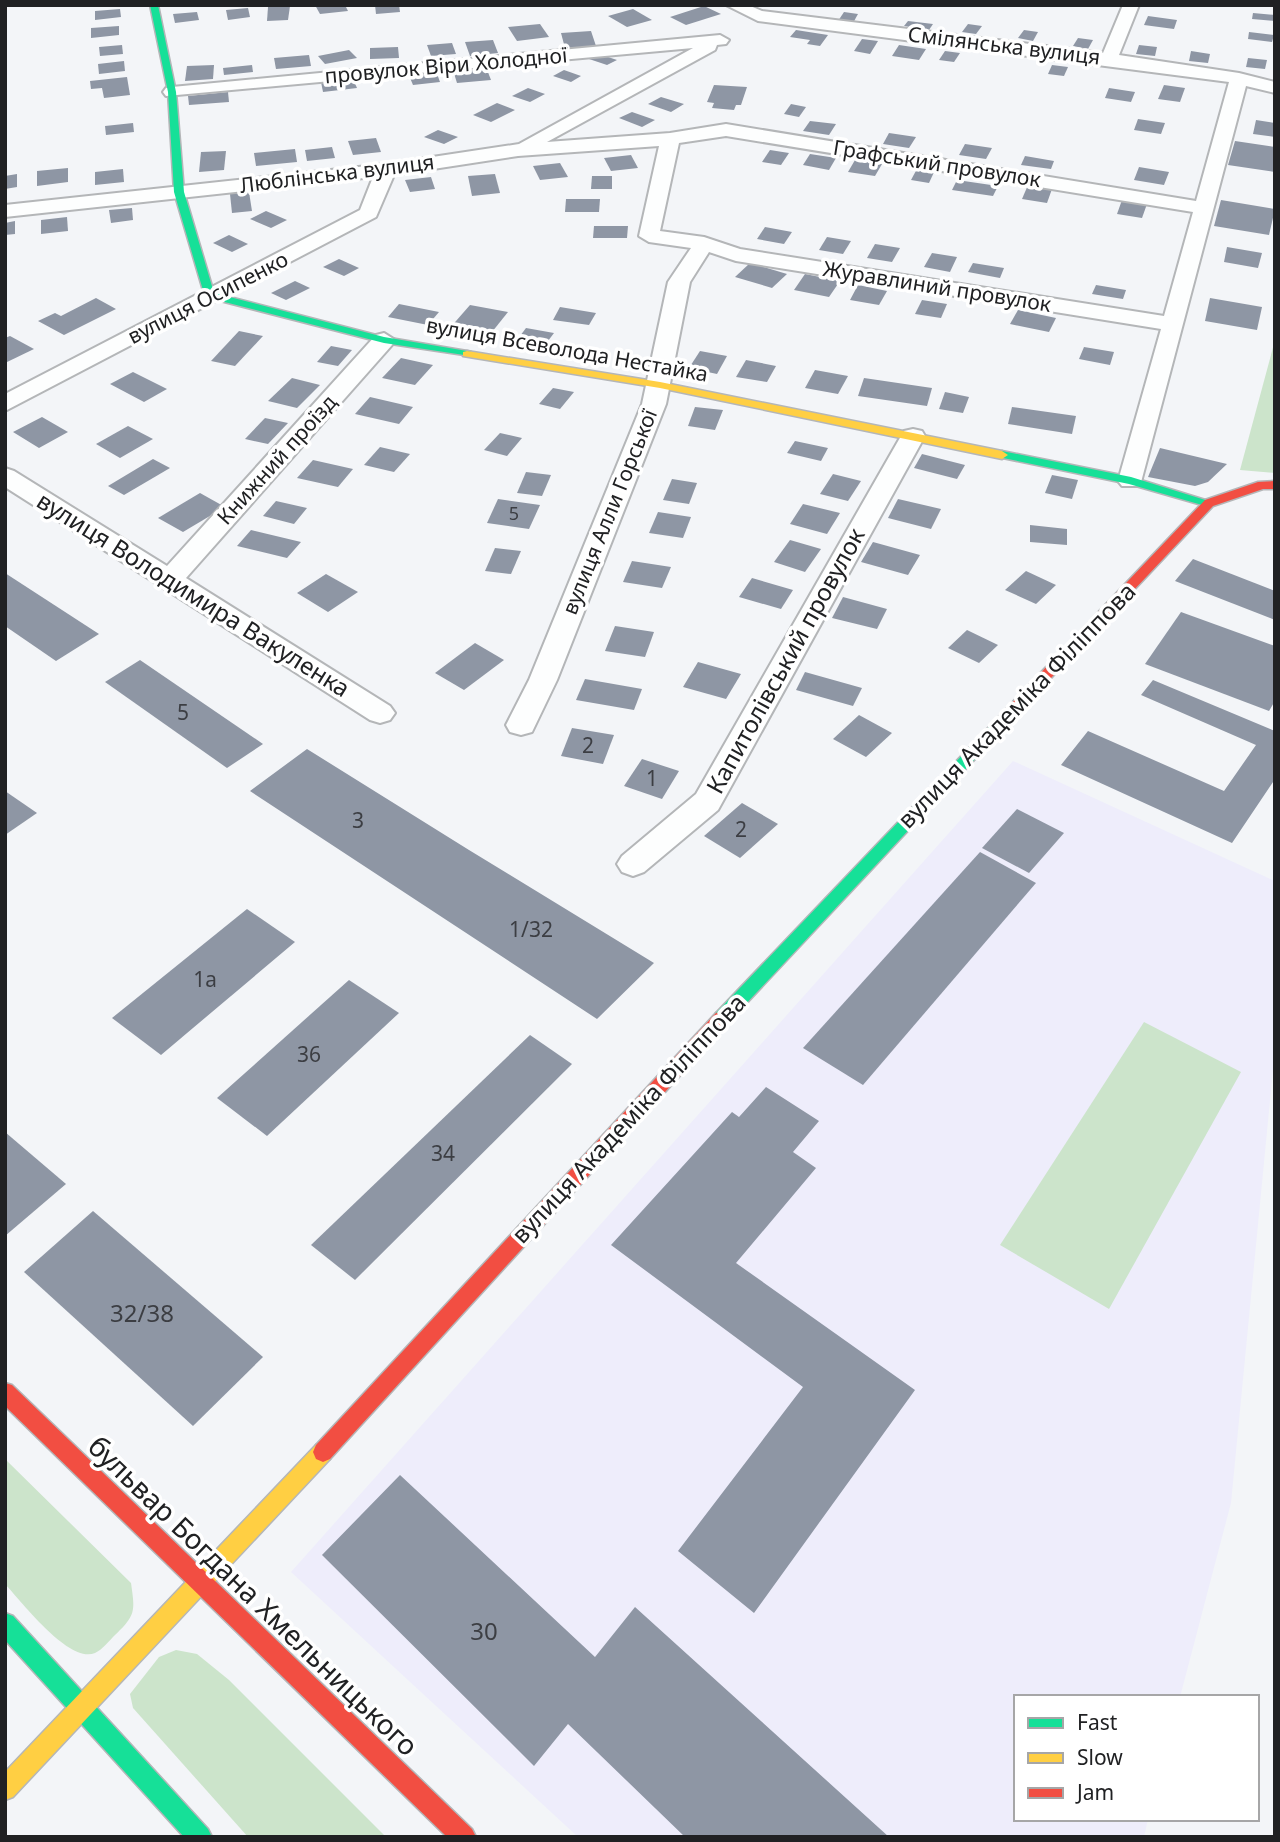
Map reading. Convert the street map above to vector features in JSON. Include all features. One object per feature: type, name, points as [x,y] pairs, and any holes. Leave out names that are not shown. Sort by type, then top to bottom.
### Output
[{"type":"street","name":"Смілянська вулиця","points":[[734,5],[758,16],[1110,59],[1238,78],[1275,88]]},
{"type":"street","points":[[518,150],[720,40],[778,5]]},
{"type":"street","points":[[1110,59],[1131,5]]},
{"type":"street","points":[[159,6],[172,92],[178,192],[209,295]]},
{"type":"street","name":"провулок Віри Холодної","points":[[172,92],[720,40]]},
{"type":"street","points":[[1131,481],[1238,78]]},
{"type":"street","name":"Графський провулок","points":[[670,139],[726,130],[1204,208]]},
{"type":"street","points":[[670,139],[649,236],[704,243]]},
{"type":"street","name":"Люблінська вулиця","points":[[5,211],[386,170],[518,150],[670,139]]},
{"type":"street","name":"вулиця Осипенко","points":[[5,404],[369,213],[386,170]]},
{"type":"street","name":"Журавлиний провулок","points":[[704,243],[736,256],[1173,324]]},
{"type":"street","name":"вулиця Алли Горської","points":[[521,725],[543,680],[660,385],[664,347],[679,282],[704,243]]},
{"type":"street","name":"вулиця Всеволода Нестайка","points":[[209,295],[384,340],[660,385],[1131,481],[1209,503]]},
{"type":"street","name":"Книжний проїзд","points":[[170,580],[384,340]]},
{"type":"street","name":"Капитолівський провулок","points":[[634,864],[707,802],[913,436]]},
{"type":"street","name":"вулиця Володимира Вакуленка","points":[[5,476],[380,713]]},
{"type":"street","name":"вулиця Академіка Філіппова","points":[[5,1789],[202,1583],[784,951],[1209,503],[1262,485],[1275,485]]},
{"type":"street","name":"бульвар Богдана Хмельницького","points":[[5,1392],[464,1837]]},
{"type":"street","points":[[5,1624],[200,1837]]},
{"type":"shaded area","points":[[1013,761],[1275,881],[1275,1049],[1231,1503],[1181,1695],[1014,1695],[1014,1821],[1148,1821],[1144,1837],[578,1837],[291,1572]]},
{"type":"green space","points":[[1275,340],[1275,473],[1240,470]]},
{"type":"green space","points":[[1144,1022],[1241,1072],[1109,1309],[1000,1245]]},
{"type":"green space","points":[[5,1459],[131,1583],[133,1606],[130,1617],[106,1645],[95,1653],[84,1654],[60,1641],[5,1584]]},
{"type":"green space","points":[[176,1650],[197,1654],[229,1680],[386,1837],[248,1837],[133,1708],[130,1694],[159,1657]]},
{"type":"building","points":[[315,5],[345,5],[348,11],[320,14]]},
{"type":"building","points":[[375,5],[399,5],[400,12],[376,14]]},
{"type":"building","points":[[290,6],[288,20],[267,21],[268,7]]},
{"type":"building","points":[[704,6],[721,14],[686,25],[670,17]]},
{"type":"building","points":[[248,8],[250,17],[228,20],[226,10]]},
{"type":"building","points":[[120,9],[121,17],[95,20],[95,11]]},
{"type":"building","points":[[633,9],[652,20],[627,27],[608,16]]},
{"type":"building","points":[[197,12],[199,20],[175,23],[173,14]]},
{"type":"building","points":[[844,12],[858,14],[853,23],[838,21]]},
{"type":"building","points":[[1253,13],[1275,15],[1275,21],[1252,19]]},
{"type":"building","points":[[1148,16],[1177,20],[1174,29],[1144,25]]},
{"type":"building","points":[[908,21],[933,24],[929,30],[904,26]]},
{"type":"building","points":[[540,24],[549,37],[517,41],[508,27]]},
{"type":"building","points":[[968,24],[982,26],[976,34],[962,32]]},
{"type":"building","points":[[119,26],[119,35],[91,38],[91,28]]},
{"type":"building","points":[[796,30],[828,35],[820,46],[807,44],[810,40],[790,37]]},
{"type":"building","points":[[1024,30],[1038,32],[1033,41],[1018,38]]},
{"type":"building","points":[[591,31],[596,46],[565,48],[561,33]]},
{"type":"building","points":[[1249,32],[1274,35],[1272,42],[1248,39]]},
{"type":"building","points":[[1078,38],[1093,40],[1088,49],[1073,46]]},
{"type":"building","points":[[862,39],[878,41],[870,54],[854,51]]},
{"type":"building","points":[[493,40],[498,53],[470,56],[465,42]]},
{"type":"building","points":[[452,43],[456,54],[431,56],[427,45]]},
{"type":"building","points":[[122,45],[123,54],[100,56],[99,47]]},
{"type":"building","points":[[899,45],[926,49],[919,60],[892,56]]},
{"type":"building","points":[[1139,45],[1157,47],[1155,56],[1136,54]]},
{"type":"building","points":[[398,47],[399,58],[370,59],[370,48]]},
{"type":"building","points":[[349,50],[357,58],[325,64],[318,56]]},
{"type":"building","points":[[945,51],[960,53],[954,62],[939,60]]},
{"type":"building","points":[[1191,51],[1210,54],[1208,63],[1189,61]]},
{"type":"building","points":[[599,54],[617,60],[607,65],[589,59]]},
{"type":"building","points":[[309,55],[311,66],[276,69],[274,58]]},
{"type":"building","points":[[1248,58],[1267,60],[1265,69],[1246,67]]},
{"type":"building","points":[[124,61],[125,71],[99,74],[98,64]]},
{"type":"building","points":[[214,65],[213,79],[185,81],[187,66]]},
{"type":"building","points":[[252,65],[253,72],[224,75],[223,68]]},
{"type":"building","points":[[1052,65],[1068,67],[1064,76],[1048,74]]},
{"type":"building","points":[[486,67],[491,80],[457,83],[453,70]]},
{"type":"building","points":[[564,70],[581,76],[571,82],[553,76]]},
{"type":"building","points":[[436,71],[440,82],[413,85],[408,73]]},
{"type":"building","points":[[127,77],[130,95],[104,98],[102,88],[91,89],[90,81]]},
{"type":"building","points":[[353,79],[357,88],[323,92],[321,82]]},
{"type":"building","points":[[714,85],[747,87],[741,105],[736,105],[734,110],[712,108],[714,103],[707,102]]},
{"type":"building","points":[[1164,85],[1185,88],[1180,102],[1158,99]]},
{"type":"building","points":[[528,88],[545,94],[530,102],[512,96]]},
{"type":"building","points":[[1109,88],[1135,92],[1131,102],[1105,98]]},
{"type":"building","points":[[228,92],[229,102],[189,105],[188,96]]},
{"type":"building","points":[[661,97],[684,104],[671,112],[648,104]]},
{"type":"building","points":[[497,103],[515,110],[491,122],[473,115]]},
{"type":"building","points":[[791,104],[806,107],[799,117],[784,114]]},
{"type":"building","points":[[632,112],[655,120],[642,127],[619,118]]},
{"type":"building","points":[[1138,119],[1165,123],[1161,134],[1134,130]]},
{"type":"building","points":[[1256,120],[1275,123],[1275,137],[1253,134]]},
{"type":"building","points":[[810,121],[836,124],[829,135],[803,131]]},
{"type":"building","points":[[133,123],[134,132],[106,135],[105,126]]},
{"type":"building","points":[[438,130],[458,137],[444,144],[424,137]]},
{"type":"building","points":[[889,133],[916,137],[909,148],[883,144]]},
{"type":"building","points":[[376,138],[381,152],[353,155],[348,141]]},
{"type":"building","points":[[1235,141],[1275,147],[1275,172],[1228,165]]},
{"type":"building","points":[[965,144],[992,148],[986,159],[959,155]]},
{"type":"building","points":[[332,147],[335,158],[307,161],[305,150]]},
{"type":"building","points":[[295,149],[297,162],[256,166],[254,153]]},
{"type":"building","points":[[770,150],[789,153],[781,165],[762,162]]},
{"type":"building","points":[[226,151],[224,170],[199,172],[201,152]]},
{"type":"building","points":[[810,154],[836,158],[829,170],[803,165]]},
{"type":"building","points":[[631,155],[638,168],[611,171],[604,158]]},
{"type":"building","points":[[1025,156],[1054,161],[1051,169],[1021,165]]},
{"type":"building","points":[[855,160],[882,164],[875,176],[848,172]]},
{"type":"building","points":[[560,163],[568,177],[540,180],[533,166]]},
{"type":"building","points":[[918,167],[935,170],[929,183],[911,180]]},
{"type":"building","points":[[1139,167],[1169,172],[1164,185],[1134,180]]},
{"type":"building","points":[[68,168],[68,182],[37,186],[37,171]]},
{"type":"building","points":[[123,169],[124,182],[95,185],[95,172]]},
{"type":"building","points":[[17,174],[17,187],[5,189],[5,176]]},
{"type":"building","points":[[495,174],[500,193],[472,196],[468,176]]},
{"type":"building","points":[[592,176],[612,176],[612,189],[591,189]]},
{"type":"building","points":[[431,177],[435,189],[410,192],[405,180]]},
{"type":"building","points":[[957,180],[998,186],[993,196],[952,190]]},
{"type":"building","points":[[1028,185],[1052,189],[1047,203],[1022,199]]},
{"type":"building","points":[[249,192],[252,211],[232,213],[230,194]]},
{"type":"building","points":[[566,199],[600,199],[599,212],[565,212]]},
{"type":"building","points":[[1122,200],[1147,204],[1142,218],[1117,214]]},
{"type":"building","points":[[1221,200],[1275,209],[1269,235],[1214,226]]},
{"type":"building","points":[[132,208],[133,220],[111,223],[109,210]]},
{"type":"building","points":[[266,211],[287,220],[271,228],[250,219]]},
{"type":"building","points":[[67,217],[68,231],[41,234],[41,220]]},
{"type":"building","points":[[15,221],[15,234],[5,235],[5,223]]},
{"type":"building","points":[[594,226],[628,226],[627,238],[593,238]]},
{"type":"building","points":[[765,227],[792,232],[784,244],[757,239]]},
{"type":"building","points":[[229,235],[248,244],[232,252],[213,243]]},
{"type":"building","points":[[827,237],[851,241],[843,254],[819,250]]},
{"type":"building","points":[[875,244],[900,248],[892,262],[867,258]]},
{"type":"building","points":[[1227,247],[1262,253],[1258,268],[1224,262]]},
{"type":"building","points":[[932,253],[957,257],[950,272],[924,267]]},
{"type":"building","points":[[339,259],[359,268],[344,276],[323,267]]},
{"type":"building","points":[[750,263],[787,274],[772,288],[735,277]]},
{"type":"building","points":[[973,263],[1004,268],[1000,278],[968,272]]},
{"type":"building","points":[[805,274],[840,281],[829,297],[794,290]]},
{"type":"building","points":[[295,281],[310,288],[286,300],[271,293]]},
{"type":"building","points":[[858,285],[887,291],[879,305],[850,300]]},
{"type":"building","points":[[1096,285],[1126,290],[1123,299],[1092,294]]},
{"type":"building","points":[[96,298],[116,309],[64,335],[38,321],[55,313],[61,316]]},
{"type":"building","points":[[1210,298],[1262,307],[1257,330],[1205,321]]},
{"type":"building","points":[[922,300],[947,304],[941,318],[915,314]]},
{"type":"building","points":[[399,304],[439,312],[428,325],[388,317]]},
{"type":"building","points":[[470,305],[508,312],[488,337],[449,329]]},
{"type":"building","points":[[560,307],[596,313],[589,325],[553,320]]},
{"type":"building","points":[[1018,310],[1056,318],[1049,332],[1010,324]]},
{"type":"building","points":[[526,328],[554,333],[545,345],[517,340]]},
{"type":"building","points":[[239,331],[263,336],[235,366],[211,361]]},
{"type":"building","points":[[10,336],[34,349],[5,363],[5,338]]},
{"type":"building","points":[[331,346],[352,350],[338,366],[317,362]]},
{"type":"building","points":[[1084,347],[1114,352],[1110,365],[1079,359]]},
{"type":"building","points":[[700,351],[727,356],[717,374],[689,368]]},
{"type":"building","points":[[401,358],[433,365],[415,385],[382,378]]},
{"type":"building","points":[[746,360],[776,366],[767,382],[736,377]]},
{"type":"building","points":[[815,370],[848,376],[838,394],[805,388]]},
{"type":"building","points":[[133,372],[167,389],[144,402],[110,384]]},
{"type":"building","points":[[292,378],[320,385],[297,408],[268,401]]},
{"type":"building","points":[[864,378],[932,388],[927,406],[858,396]]},
{"type":"building","points":[[553,388],[574,392],[560,409],[539,404]]},
{"type":"building","points":[[945,392],[969,397],[963,413],[939,409]]},
{"type":"building","points":[[370,397],[413,407],[399,424],[355,414]]},
{"type":"building","points":[[695,407],[723,410],[715,430],[688,426]]},
{"type":"building","points":[[1012,407],[1076,416],[1072,434],[1008,424]]},
{"type":"building","points":[[42,417],[68,432],[39,448],[13,432]]},
{"type":"building","points":[[265,418],[288,423],[268,444],[245,439]]},
{"type":"building","points":[[128,426],[153,439],[120,458],[96,444]]},
{"type":"building","points":[[500,433],[522,438],[507,456],[484,450]]},
{"type":"building","points":[[795,441],[828,448],[821,461],[787,453]]},
{"type":"building","points":[[380,447],[410,454],[394,472],[364,465]]},
{"type":"building","points":[[1160,448],[1227,464],[1208,482],[1195,486],[1148,477]]},
{"type":"building","points":[[922,454],[965,465],[957,479],[914,468]]},
{"type":"building","points":[[153,459],[170,468],[124,495],[108,486]]},
{"type":"building","points":[[313,460],[353,469],[338,487],[297,478]]},
{"type":"building","points":[[526,472],[551,475],[542,496],[517,493]]},
{"type":"building","points":[[833,474],[861,481],[848,501],[820,494]]},
{"type":"building","points":[[1052,475],[1078,480],[1072,499],[1045,493]]},
{"type":"building","points":[[672,479],[697,483],[689,504],[663,500]]},
{"type":"building","points":[[200,493],[225,507],[183,532],[158,518]]},
{"type":"building","points":[[498,499],[540,505],[529,529],[487,523]]},
{"type":"building","points":[[898,499],[941,509],[931,529],[888,518]]},
{"type":"building","points":[[276,501],[307,508],[294,524],[263,516]]},
{"type":"building","points":[[803,504],[840,513],[827,534],[790,524]]},
{"type":"building","points":[[658,512],[691,517],[683,538],[649,533]]},
{"type":"building","points":[[1030,525],[1067,529],[1067,545],[1030,542]]},
{"type":"building","points":[[251,530],[301,542],[287,558],[237,546]]},
{"type":"building","points":[[790,540],[821,549],[805,572],[774,562]]},
{"type":"building","points":[[873,542],[920,555],[908,575],[861,562]]},
{"type":"building","points":[[495,548],[521,551],[511,574],[485,571]]},
{"type":"building","points":[[1193,559],[1275,591],[1275,620],[1175,581]]},
{"type":"building","points":[[632,561],[671,567],[662,588],[623,582]]},
{"type":"building","points":[[1026,571],[1056,585],[1036,604],[1005,590]]},
{"type":"building","points":[[5,573],[99,634],[56,661],[5,626]]},
{"type":"building","points":[[326,574],[358,592],[328,612],[297,593]]},
{"type":"building","points":[[752,578],[793,590],[781,609],[739,597]]},
{"type":"building","points":[[843,597],[887,609],[877,629],[832,618]]},
{"type":"building","points":[[1181,612],[1275,646],[1275,701],[1269,711],[1145,664]]},
{"type":"building","points":[[615,626],[654,632],[645,657],[605,651]]},
{"type":"building","points":[[967,630],[998,645],[979,663],[948,648]]},
{"type":"building","points":[[475,643],[504,660],[464,690],[435,673]]},
{"type":"building","points":[[140,660],[263,744],[227,768],[105,682]]},
{"type":"building","points":[[698,662],[741,674],[726,699],[683,687]]},
{"type":"building","points":[[805,672],[862,688],[853,706],[796,690]]},
{"type":"building","points":[[585,679],[642,689],[634,710],[576,700]]},
{"type":"building","points":[[1153,680],[1275,731],[1275,779],[1232,843],[1061,765],[1088,731],[1224,791],[1256,745],[1141,695]]},
{"type":"building","points":[[859,715],[892,733],[866,757],[833,739]]},
{"type":"building","points":[[572,728],[614,735],[603,764],[561,756]]},
{"type":"building","points":[[307,749],[654,963],[597,1019],[250,791]]},
{"type":"building","points":[[642,759],[679,771],[662,799],[624,786]]},
{"type":"building","points":[[5,791],[37,813],[5,835]]},
{"type":"building","points":[[742,803],[778,824],[740,858],[704,836]]},
{"type":"building","points":[[1017,809],[1064,833],[1029,873],[982,848]]},
{"type":"building","points":[[980,852],[1036,883],[863,1085],[803,1048]]},
{"type":"building","points":[[247,909],[295,942],[161,1055],[112,1018]]},
{"type":"building","points":[[349,980],[399,1013],[267,1136],[217,1098]]},
{"type":"building","points":[[530,1035],[572,1064],[355,1280],[311,1245]]},
{"type":"building","points":[[766,1087],[819,1121],[793,1152],[816,1168],[736,1263],[915,1390],[754,1613],[678,1551],[803,1387],[611,1245],[732,1112],[739,1117]]},
{"type":"building","points":[[5,1132],[66,1184],[5,1236]]},
{"type":"building","points":[[93,1211],[263,1357],[193,1426],[24,1272]]},
{"type":"building","points":[[400,1475],[595,1657],[635,1607],[889,1837],[685,1837],[568,1724],[534,1766],[322,1555]]},
{"type":"traffic: fast","points":[[154,5],[172,92],[179,192],[209,295],[384,340],[467,354]]},
{"type":"traffic: fast","points":[[1002,455],[1131,481],[1209,503]]},
{"type":"traffic: fast","points":[[722,1018],[1014,709]]},
{"type":"traffic: fast","points":[[5,1624],[200,1837]]},
{"type":"traffic: slow","points":[[467,354],[660,385],[1002,455]]},
{"type":"traffic: slow","points":[[5,1789],[323,1452]]},
{"type":"traffic: jam","points":[[1014,709],[1209,503],[1262,485],[1275,485]]},
{"type":"traffic: jam","points":[[323,1452],[722,1018]]},
{"type":"traffic: jam","points":[[5,1392],[464,1837]]}]
